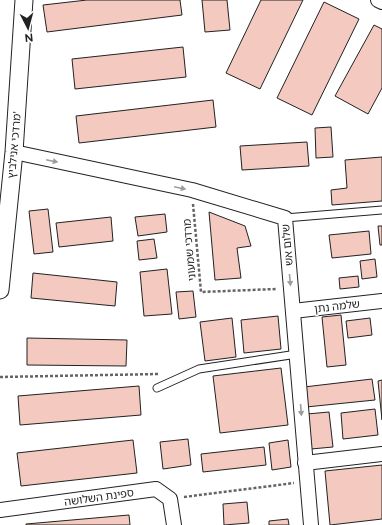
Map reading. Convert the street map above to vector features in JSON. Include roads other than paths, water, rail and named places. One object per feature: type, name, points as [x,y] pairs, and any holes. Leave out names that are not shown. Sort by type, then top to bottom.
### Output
[{"type":"street","name":"מרדכי אנילביץ'","points":[[0,290],[14,152],[24,0]]},
{"type":"street","points":[[378,0],[382,2]]},
{"type":"street","name":"שלום אש","points":[[14,152],[192,190],[285,218],[311,525]]},
{"type":"street","name":"שלמה נתן","points":[[293,311],[382,301]]},
{"type":"street","points":[[305,463],[382,454]]},
{"type":"street","name":"ספינת השלושה","points":[[0,510],[156,489],[170,499],[174,525]]},
{"type":"lane","points":[[285,218],[382,210]]},
{"type":"lane","points":[[157,388],[199,369],[297,354]]}]
